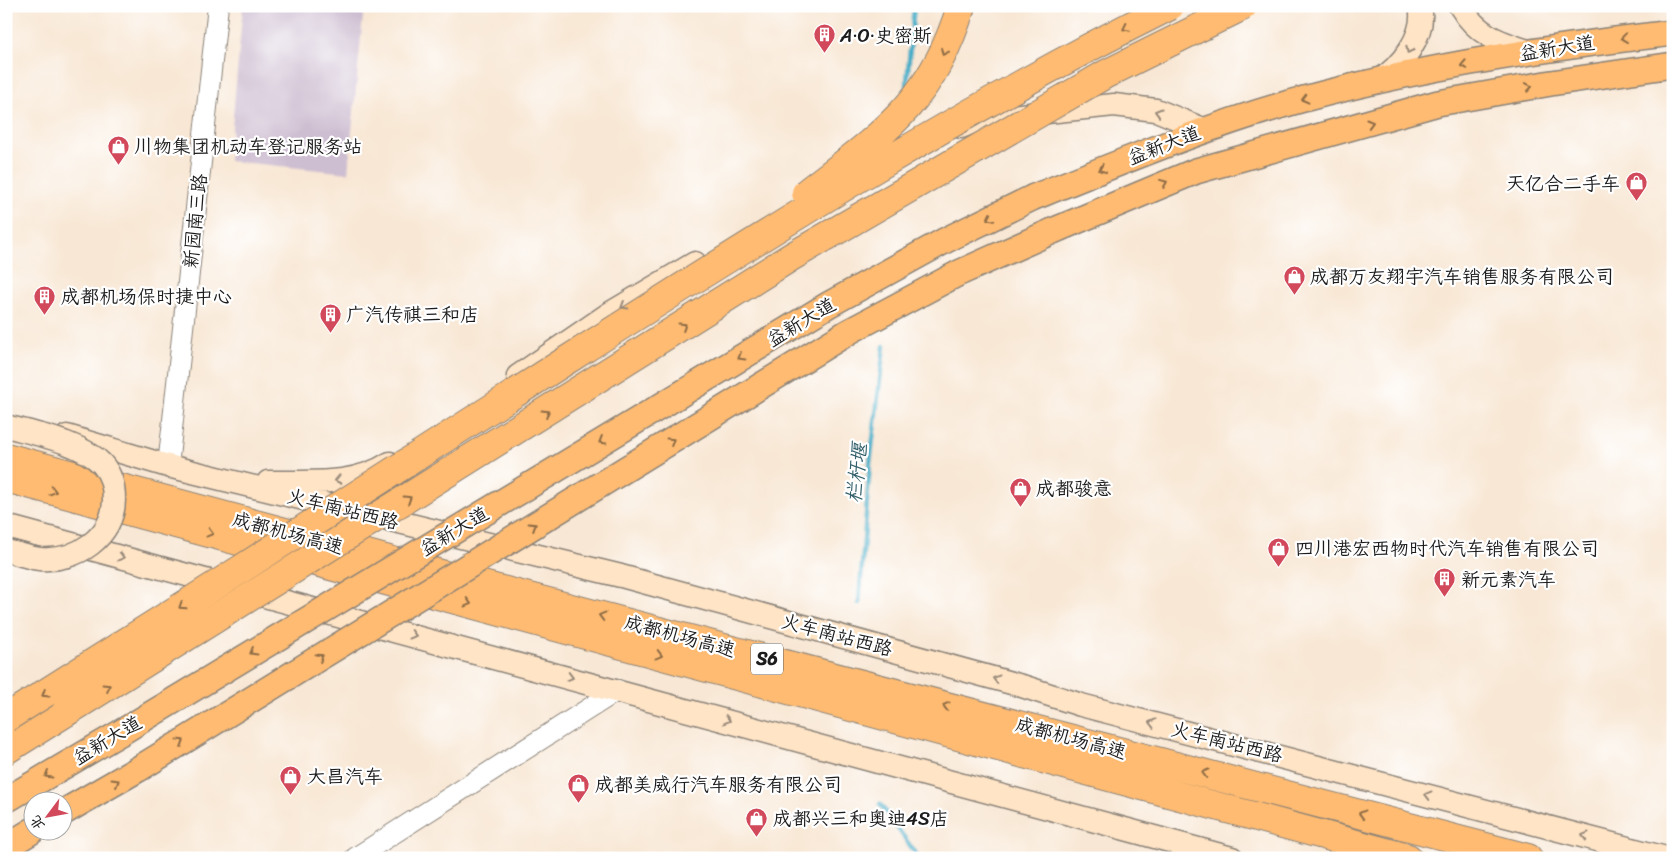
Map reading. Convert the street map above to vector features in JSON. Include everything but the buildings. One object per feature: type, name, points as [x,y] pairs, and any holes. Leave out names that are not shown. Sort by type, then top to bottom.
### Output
[{"type":"highway","points":[[708,270],[848,161],[906,110],[932,75],[945,52],[961,6]]},
{"type":"highway","points":[[6,718],[708,270],[945,127],[1071,56],[1170,6]]},
{"type":"highway","points":[[6,750],[792,257],[1106,74],[1243,6]]},
{"type":"highway","name":"成都机场高速","points":[[6,457],[456,578],[1528,858]]},
{"type":"highway","name":"成都机场高速","points":[[6,478],[1408,858]]},
{"type":"main road","points":[[1377,82],[1391,74],[1405,57],[1418,33],[1422,15],[1420,6]]},
{"type":"main road","points":[[1460,6],[1468,20],[1492,39],[1531,52]]},
{"type":"main road","name":"益新大道","points":[[6,800],[120,733],[828,304],[946,240],[1034,197],[1203,129],[1301,99],[1377,82],[1567,45],[1673,33]]},
{"type":"main road","name":"益新大道","points":[[72,807],[140,768],[850,331],[959,274],[1055,230],[1196,170],[1438,103],[1551,83],[1673,65]]},
{"type":"main road","points":[[232,482],[328,482],[375,472],[607,316],[859,166],[981,119],[1114,104],[1156,110],[1203,129]]},
{"type":"main road","name":"火车南站西路","points":[[6,418],[168,466],[621,576],[1022,686],[1081,704],[1666,858]]},
{"type":"main road","points":[[6,426],[70,444],[101,463],[109,472],[114,487],[114,509],[109,525],[87,548],[53,559],[38,559],[6,551]]},
{"type":"main road","points":[[6,526],[618,690],[1232,858]]},
{"type":"main road","points":[[6,847],[22,837]]},
{"type":"street","name":"新园南三路","points":[[168,466],[218,6]]},
{"type":"street","points":[[355,858],[618,690]]},
{"type":"shaded area","points":[[243,6],[364,6],[348,173],[229,161]]},
{"type":"waterway","name":"栏杆堰","points":[[906,92],[914,6]]},
{"type":"waterway","name":"栏杆堰","points":[[859,603],[870,464],[884,346]]},
{"type":"waterway","name":"栏杆堰","points":[[880,804],[919,858]]},
{"type":"place","name":"A·O·史密斯","points":[[824,54]]},
{"type":"place","name":"川物集团机动车登记服务站","points":[[118,165]]},
{"type":"place","name":"天亿合二手车","points":[[1636,202]]},
{"type":"place","name":"成都万友翔宇汽车销售服务有限公司","points":[[1294,295]]},
{"type":"place","name":"成都机场保时捷中心","points":[[45,315]]},
{"type":"place","name":"广汽传祺三和店","points":[[330,333]]},
{"type":"place","name":"成都骏意","points":[[1020,507]]},
{"type":"place","name":"四川港宏西物时代汽车销售有限公司","points":[[1279,567]]},
{"type":"place","name":"新元素汽车","points":[[1445,598]]},
{"type":"place","name":"大昌汽车","points":[[291,795]]},
{"type":"place","name":"成都美威行汽车服务有限公司","points":[[579,803]]},
{"type":"place","name":"成都兴三和奥迪4S店","points":[[757,837]]}]
